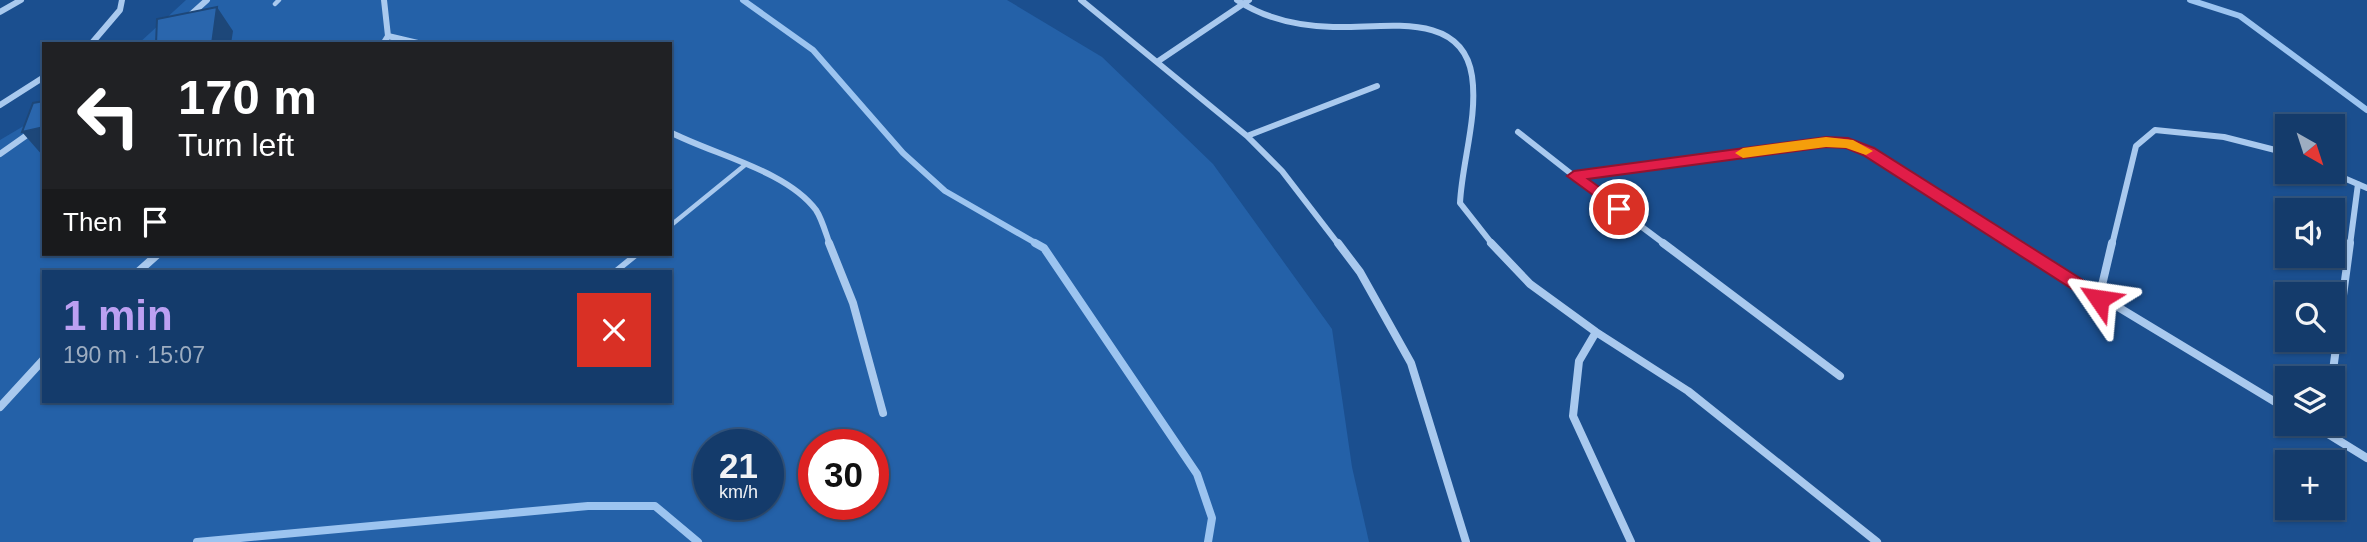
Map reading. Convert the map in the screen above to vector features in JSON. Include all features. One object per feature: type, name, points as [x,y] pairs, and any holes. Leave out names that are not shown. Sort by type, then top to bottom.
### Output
[{"type":"street","points":[[0,12],[21,0]]},
{"type":"street","points":[[93,42],[120,10],[122,0]]},
{"type":"street","points":[[178,25],[207,0]]},
{"type":"street","points":[[384,0],[388,36],[384,42]]},
{"type":"street","points":[[1081,0],[1247,136],[1282,171],[1360,272],[1411,363],[1466,542]]},
{"type":"street","points":[[1237,0],[1269,15],[1334,27],[1395,24],[1444,32],[1464,52],[1472,75],[1460,203],[1482,233],[1530,284],[1596,332],[1688,391],[1877,542]]},
{"type":"street","points":[[1157,62],[1247,3]]},
{"type":"street","points":[[388,36],[414,42]]},
{"type":"street","points":[[0,105],[42,78]]},
{"type":"street","points":[[1247,136],[1377,86]]},
{"type":"street","points":[[0,154],[42,125]]},
{"type":"street","points":[[2099,299],[2136,146],[2155,130],[2224,136],[2275,150]]},
{"type":"street","points":[[1518,132],[1840,376]]},
{"type":"street","points":[[672,133],[776,176],[816,210],[852,303],[883,412]]},
{"type":"street","points":[[1574,176],[1826,142],[1848,143],[1868,152],[2099,299],[2275,402]]},
{"type":"street","points":[[2345,178],[2367,188]]},
{"type":"street","points":[[2334,366],[2358,184]]},
{"type":"street","points":[[140,270],[156,256]]},
{"type":"street","points":[[1596,332],[1579,361],[1573,416],[1631,542]]},
{"type":"street","points":[[0,407],[42,361]]},
{"type":"street","points":[[2337,436],[2367,458]]},
{"type":"lane","points":[[672,224],[745,165]]},
{"type":"lane","points":[[617,270],[635,256]]},
{"type":"shaded area","points":[[186,0],[1007,0],[1102,57],[1213,164],[1332,329],[1352,467],[1369,542],[0,542],[0,140],[42,115],[42,256],[672,256],[672,42],[140,42]]},
{"type":"building","points":[[217,7],[212,42],[156,42],[157,19]]},
{"type":"building","points":[[42,101],[42,127],[22,132],[33,103]]},
{"type":"waterway","points":[[743,0],[813,50],[903,153],[945,191],[1039,245]]},
{"type":"waterway","points":[[2190,0],[2240,16],[2367,110]]},
{"type":"waterway","points":[[1035,243],[1044,248],[1197,474],[1212,518],[1208,542]]},
{"type":"waterway","points":[[197,542],[588,506],[655,506],[698,542]]},
{"type":"slow traffic","points":[[1743,153],[1826,142],[1848,143],[1866,151]]},
{"type":"route","points":[[1619,209],[1574,176],[1826,142],[1848,143],[1868,152],[2099,299]]}]
